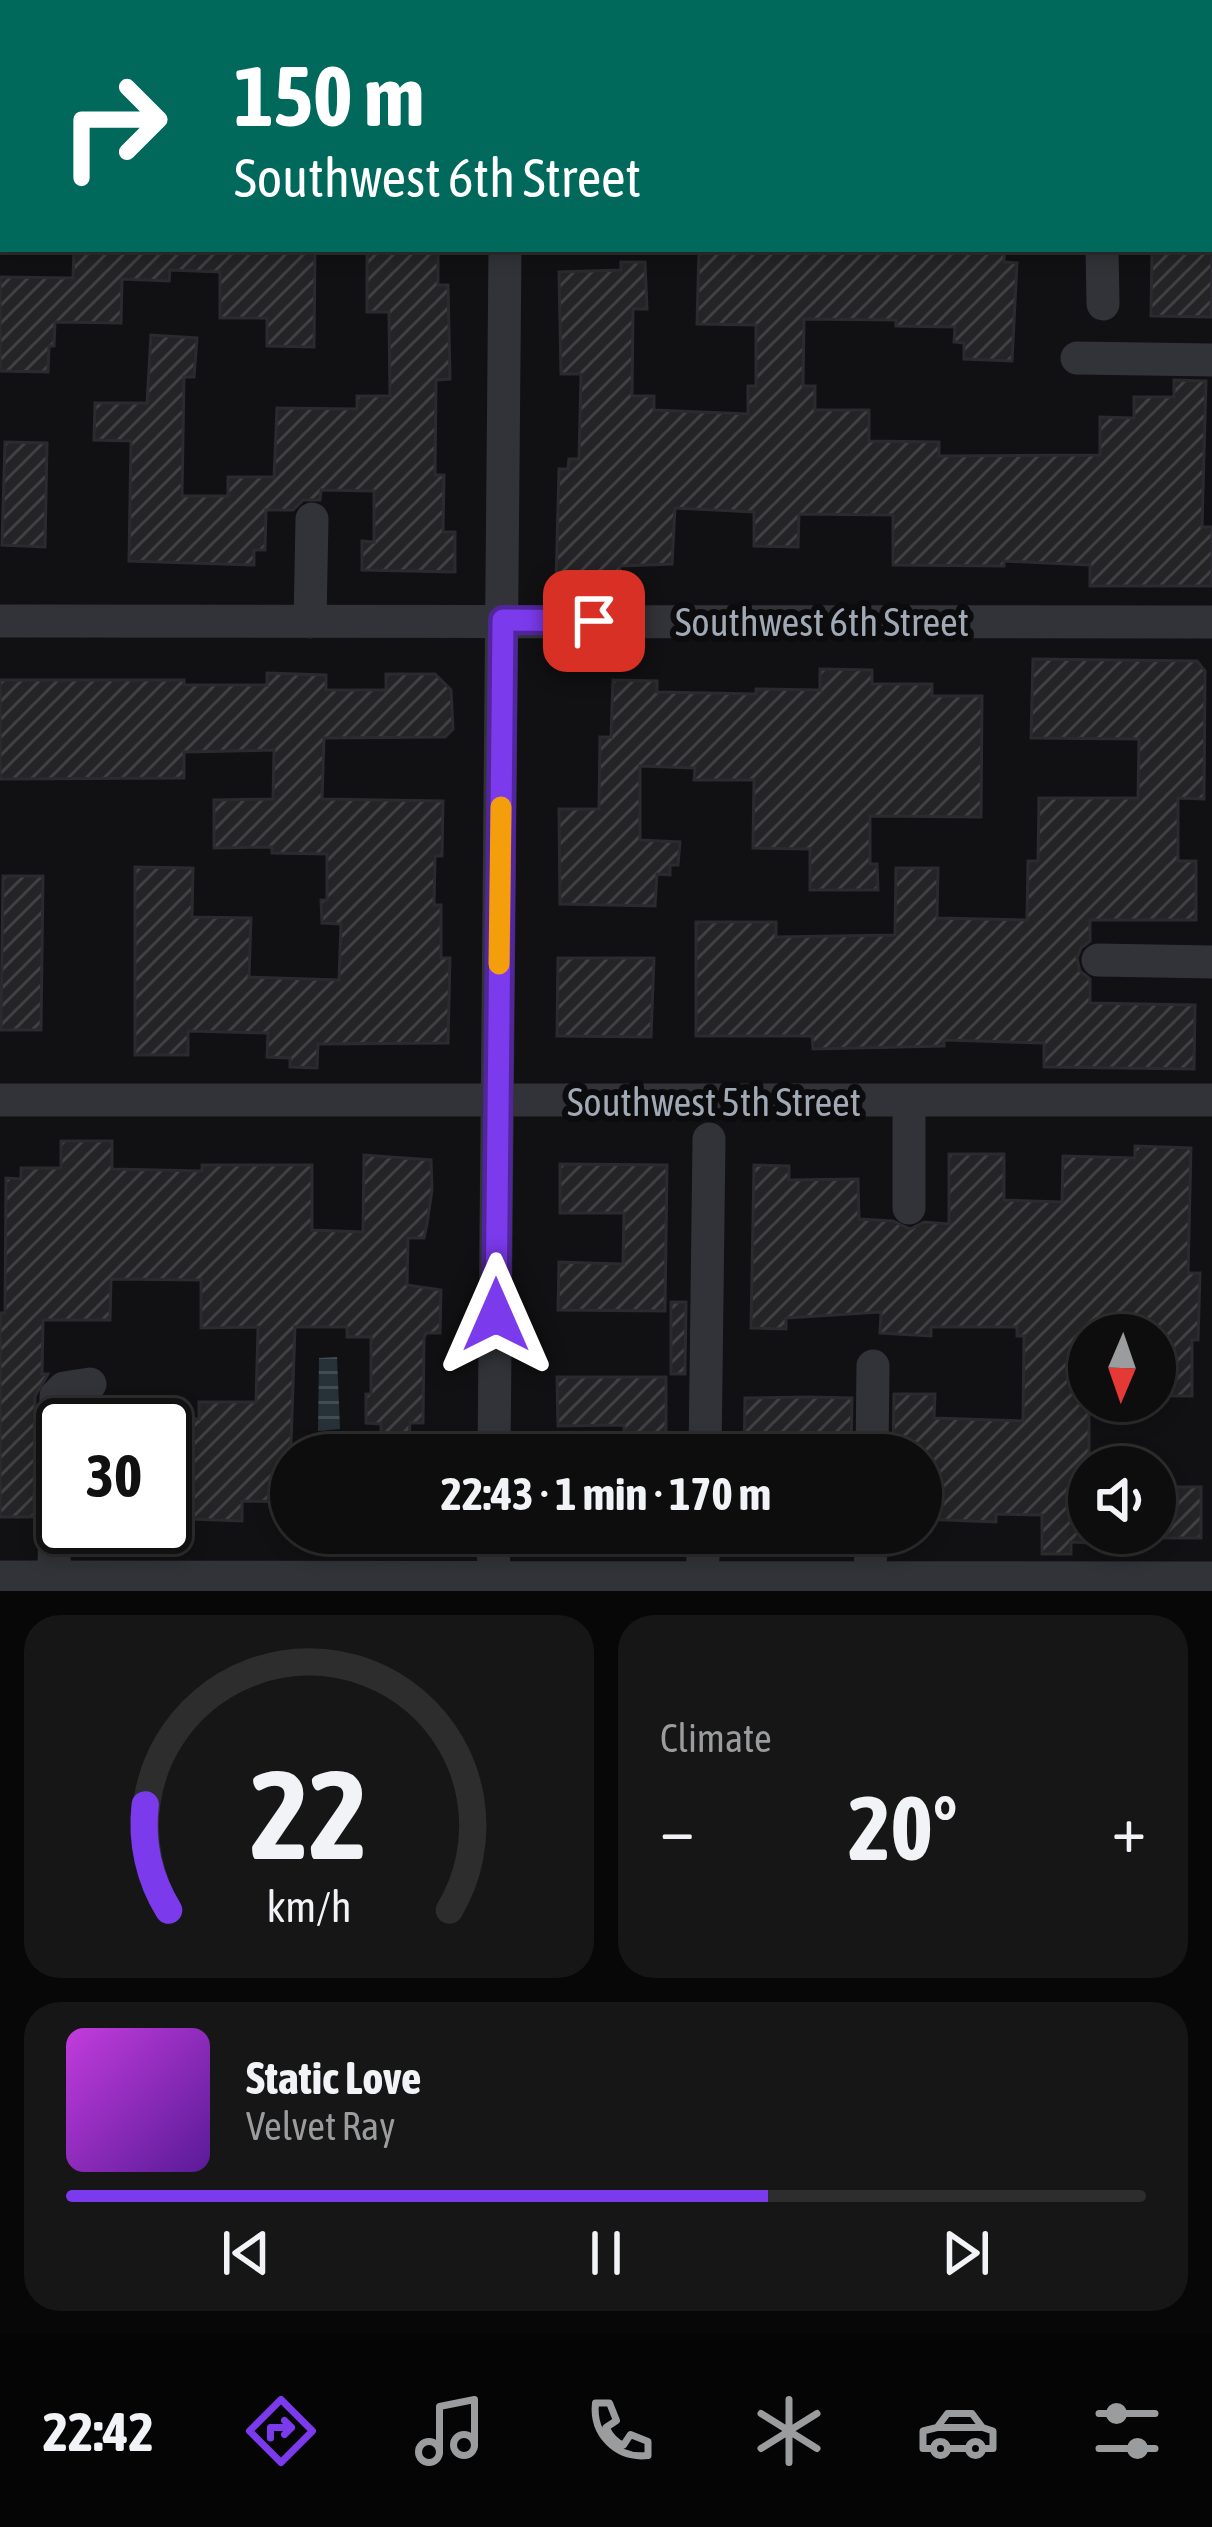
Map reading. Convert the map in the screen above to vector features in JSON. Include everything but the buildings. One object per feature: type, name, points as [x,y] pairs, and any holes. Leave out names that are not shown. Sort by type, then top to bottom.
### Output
[{"type":"street","points":[[494,1434],[506,252]]},
{"type":"street","points":[[1102,252],[1103,304]]},
{"type":"street","points":[[1077,358],[1212,360]]},
{"type":"street","points":[[310,622],[312,519]]},
{"type":"street","name":"Southwest 6th Street","points":[[0,621],[1212,622]]},
{"type":"street","points":[[1097,961],[1212,962]]},
{"type":"street","name":"Southwest 5th Street","points":[[0,1100],[1212,1100]]},
{"type":"street","points":[[909,1102],[909,1208]]},
{"type":"street","points":[[704,1434],[709,1139]]},
{"type":"street","points":[[872,1434],[873,1366]]},
{"type":"street","points":[[54,1577],[56,1396],[64,1388],[90,1384]]},
{"type":"street","points":[[493,1585],[494,1554]]},
{"type":"street","points":[[702,1580],[703,1554]]},
{"type":"street","points":[[870,1580],[871,1554]]},
{"type":"street","points":[[0,1577],[493,1585],[702,1580],[1057,1585],[1212,1578]]},
{"type":"shaded area","points":[[337,1357],[340,1429],[318,1431],[319,1358]]},
{"type":"slow traffic","points":[[499,964],[501,807]]},
{"type":"route","points":[[496,1315],[503,620],[594,621]]}]
